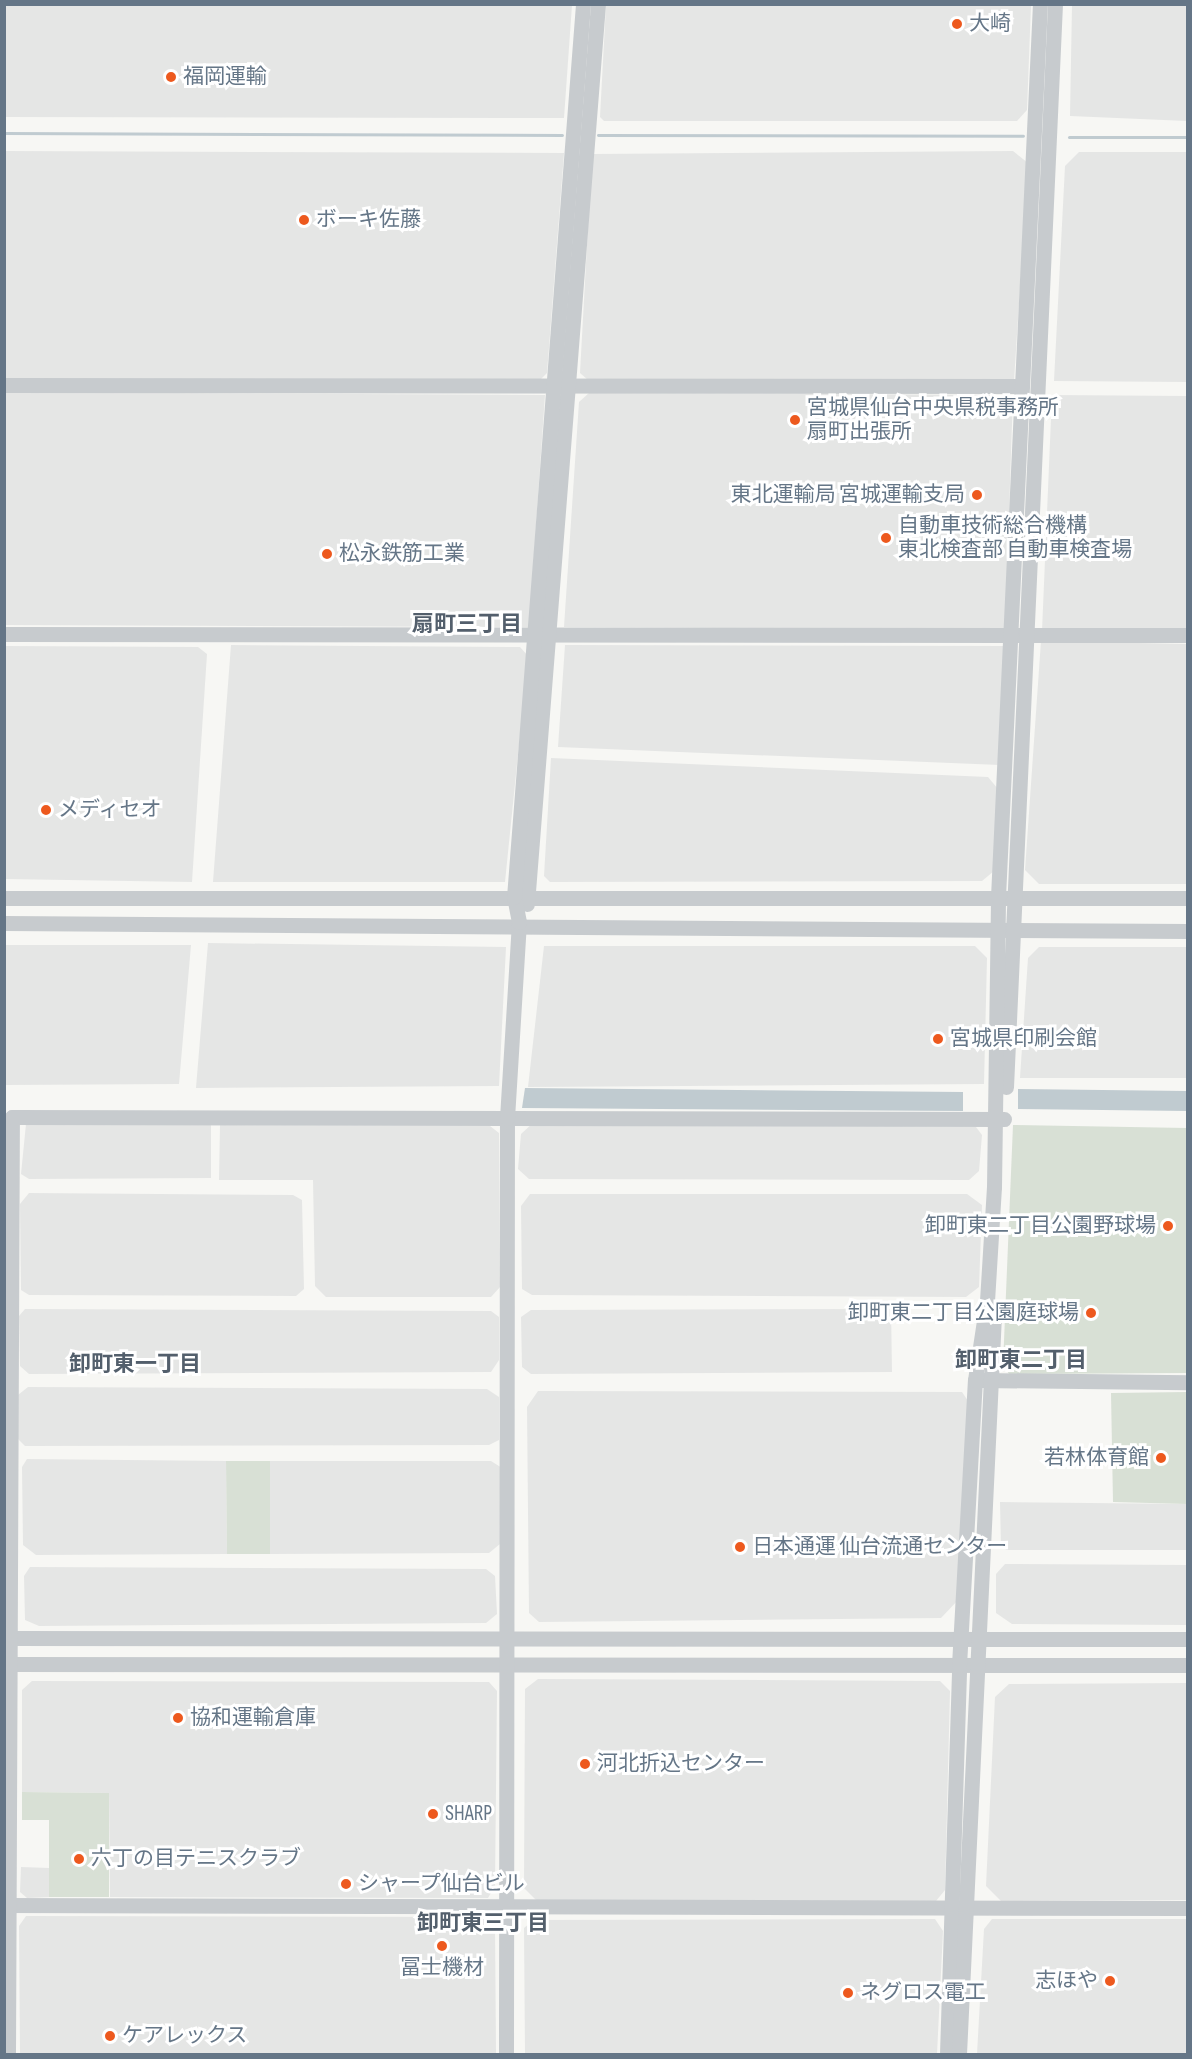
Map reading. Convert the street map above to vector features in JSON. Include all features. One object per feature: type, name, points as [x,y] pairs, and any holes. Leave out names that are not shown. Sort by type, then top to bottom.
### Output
[{"type":"street","points":[[506,2055],[507,1118],[519,922],[514,897],[540,636],[583,4]]},
{"type":"street","points":[[558,384],[590,146],[598,4]]},
{"type":"street","points":[[947,2055],[960,1908],[976,1665],[971,1638],[982,1380],[999,1120],[1006,931],[1015,896],[1022,386],[1040,4]]},
{"type":"street","points":[[1006,931],[998,897],[1019,634],[1055,4]]},
{"type":"street","points":[[4,385],[1022,386]]},
{"type":"street","points":[[4,634],[540,636],[1188,634]]},
{"type":"street","points":[[519,922],[530,897],[540,636]]},
{"type":"street","points":[[4,898],[1015,896],[1188,898]]},
{"type":"street","points":[[4,922],[519,922],[1006,931],[1188,931]]},
{"type":"street","points":[[9,2055],[7,1905],[12,1117],[999,1120]]},
{"type":"street","points":[[982,1380],[1188,1382]]},
{"type":"street","points":[[8,1638],[1188,1640]]},
{"type":"street","points":[[959,2055],[959,1665],[971,1638]]},
{"type":"street","points":[[8,1664],[1188,1665]]},
{"type":"street","points":[[7,1905],[506,1909],[1188,1908]]},
{"type":"shaded area","points":[[4,5],[572,5],[564,118],[5,117]]},
{"type":"shaded area","points":[[606,5],[1031,5],[1027,110],[1017,121],[604,121],[600,117]]},
{"type":"shaded area","points":[[1072,5],[1187,5],[1187,121],[1070,116]]},
{"type":"shaded area","points":[[5,151],[564,153],[547,373],[541,379],[5,380]]},
{"type":"shaded area","points":[[1013,151],[1028,163],[1014,381],[588,380],[580,373],[592,154]]},
{"type":"shaded area","points":[[1079,152],[1187,152],[1187,382],[1054,381],[1065,166]]},
{"type":"shaded area","points":[[5,392],[545,395],[529,627],[5,625]]},
{"type":"shaded area","points":[[589,393],[1013,395],[1005,630],[564,627],[579,402]]},
{"type":"shaded area","points":[[1052,395],[1187,396],[1187,632],[1042,631]]},
{"type":"shaded area","points":[[1041,641],[1187,644],[1187,884],[1039,884],[1025,870]]},
{"type":"shaded area","points":[[231,645],[520,647],[528,656],[505,882],[213,882]]},
{"type":"shaded area","points":[[565,645],[1005,646],[1000,765],[558,747]]},
{"type":"shaded area","points":[[5,646],[198,647],[207,654],[192,882],[5,879]]},
{"type":"shaded area","points":[[551,758],[988,777],[998,789],[994,871],[982,881],[550,882],[544,876]]},
{"type":"shaded area","points":[[208,943],[506,947],[499,1086],[196,1088]]},
{"type":"shaded area","points":[[4,945],[191,945],[179,1084],[5,1085]]},
{"type":"shaded area","points":[[544,946],[975,946],[987,958],[984,1084],[528,1087]]},
{"type":"shaded area","points":[[1039,947],[1187,947],[1187,1078],[1020,1078],[1028,958]]},
{"type":"shaded area","points":[[525,1088],[963,1092],[963,1111],[522,1108]]},
{"type":"shaded area","points":[[1018,1089],[1187,1091],[1187,1111],[1018,1109]]},
{"type":"shaded area","points":[[534,1122],[976,1127],[982,1135],[979,1171],[969,1180],[529,1179],[518,1169],[521,1134]]},
{"type":"shaded area","points":[[26,1124],[211,1124],[211,1178],[29,1179],[21,1174]]},
{"type":"shaded area","points":[[220,1125],[490,1126],[499,1133],[500,1287],[491,1297],[326,1297],[315,1286],[313,1180],[219,1180]]},
{"type":"shaded area","points":[[1013,1125],[1187,1128],[1187,1373],[1009,1374],[1003,1365]]},
{"type":"shaded area","points":[[29,1193],[293,1195],[302,1200],[304,1289],[296,1296],[29,1295],[21,1290],[20,1204]]},
{"type":"shaded area","points":[[530,1194],[967,1194],[982,1205],[979,1287],[966,1297],[532,1295],[522,1289],[521,1206]]},
{"type":"shaded area","points":[[25,1309],[491,1311],[499,1317],[499,1360],[491,1372],[29,1374],[20,1366],[19,1316]]},
{"type":"shaded area","points":[[891,1309],[892,1372],[531,1374],[522,1367],[521,1317],[531,1310]]},
{"type":"shaded area","points":[[28,1387],[487,1389],[499,1397],[499,1440],[489,1445],[25,1446],[18,1439],[18,1395]]},
{"type":"shaded area","points":[[538,1391],[962,1392],[968,1401],[960,1598],[941,1618],[539,1622],[529,1613],[527,1407]]},
{"type":"shaded area","points":[[1187,1392],[1187,1504],[1113,1502],[1111,1393]]},
{"type":"shaded area","points":[[27,1459],[226,1461],[227,1554],[36,1555],[23,1545],[22,1467]]},
{"type":"shaded area","points":[[226,1461],[270,1461],[270,1554],[227,1554]]},
{"type":"shaded area","points":[[270,1461],[491,1461],[502,1468],[500,1544],[489,1553],[270,1554]]},
{"type":"shaded area","points":[[1000,1502],[1187,1504],[1187,1550],[1007,1550],[1001,1547]]},
{"type":"shaded area","points":[[1005,1564],[1187,1565],[1187,1625],[1012,1624],[996,1613],[996,1574]]},
{"type":"shaded area","points":[[30,1567],[486,1569],[495,1576],[497,1614],[486,1623],[39,1626],[25,1620],[24,1576]]},
{"type":"shaded area","points":[[538,1679],[940,1681],[950,1691],[945,1890],[936,1901],[537,1901],[524,1888],[525,1689]]},
{"type":"shaded area","points":[[32,1681],[489,1682],[497,1691],[495,1886],[488,1898],[110,1897],[109,1793],[22,1792],[22,1690]]},
{"type":"shaded area","points":[[1187,1683],[1187,1900],[1001,1901],[986,1886],[995,1697],[1009,1684]]},
{"type":"shaded area","name":"六丁の目テニスクラブ","points":[[22,1792],[109,1793],[109,1897],[49,1897],[49,1820],[22,1820]]},
{"type":"shaded area","points":[[21,1867],[49,1868],[49,1897],[27,1898],[20,1892]]},
{"type":"shaded area","points":[[26,1916],[486,1917],[495,1925],[496,2054],[20,2054],[19,1926]]},
{"type":"shaded area","points":[[935,1919],[943,1931],[937,2054],[525,2054],[524,1928],[534,1920]]},
{"type":"shaded area","points":[[992,1919],[1187,1919],[1187,2054],[977,2054],[984,1929]]},
{"type":"waterway","points":[[4,133],[562,135]]},
{"type":"waterway","points":[[598,135],[1023,136]]},
{"type":"waterway","points":[[1069,137],[1188,137]]},
{"type":"place","name":"大崎","points":[[957,24]]},
{"type":"place","name":"福岡運輸","points":[[171,77]]},
{"type":"place","name":"ボーキ佐藤","points":[[304,220]]},
{"type":"place","name":"宮城県仙台中央県税事務所 扇町出張所","points":[[795,420]]},
{"type":"place","name":"東北運輸局 宮城運輸支局","points":[[977,495]]},
{"type":"place","name":"自動車技術総合機構 東北検査部 自動車検査場","points":[[886,538]]},
{"type":"place","name":"松永鉄筋工業","points":[[327,554]]},
{"type":"place","name":"メディセオ","points":[[46,810]]},
{"type":"place","name":"宮城県印刷会館","points":[[938,1039]]},
{"type":"place","name":"卸町東二丁目公園野球場","points":[[1168,1226]]},
{"type":"place","name":"卸町東二丁目公園庭球場","points":[[1091,1313]]},
{"type":"place","name":"若林体育館","points":[[1161,1458]]},
{"type":"place","name":"日本通運 仙台流通センター","points":[[740,1547]]},
{"type":"place","name":"協和運輸倉庫","points":[[178,1718]]},
{"type":"place","name":"河北折込センター","points":[[585,1764]]},
{"type":"place","name":"SHARP","points":[[433,1814]]},
{"type":"place","name":"六丁の目テニスクラブ","points":[[79,1859]]},
{"type":"place","name":"シャープ仙台ビル","points":[[346,1884]]},
{"type":"place","name":"冨士機材","points":[[442,1946]]},
{"type":"place","name":"志ほや","points":[[1110,1981]]},
{"type":"place","name":"ネグロス電工","points":[[848,1993]]},
{"type":"place","name":"ケアレックス","points":[[110,2036]]},
{"type":"district","name":"扇町三丁目","points":[[467,625]]},
{"type":"district","name":"卸町東二丁目","points":[[1021,1361]]},
{"type":"district","name":"卸町東一丁目","points":[[135,1365]]},
{"type":"district","name":"卸町東三丁目","points":[[483,1924]]}]
